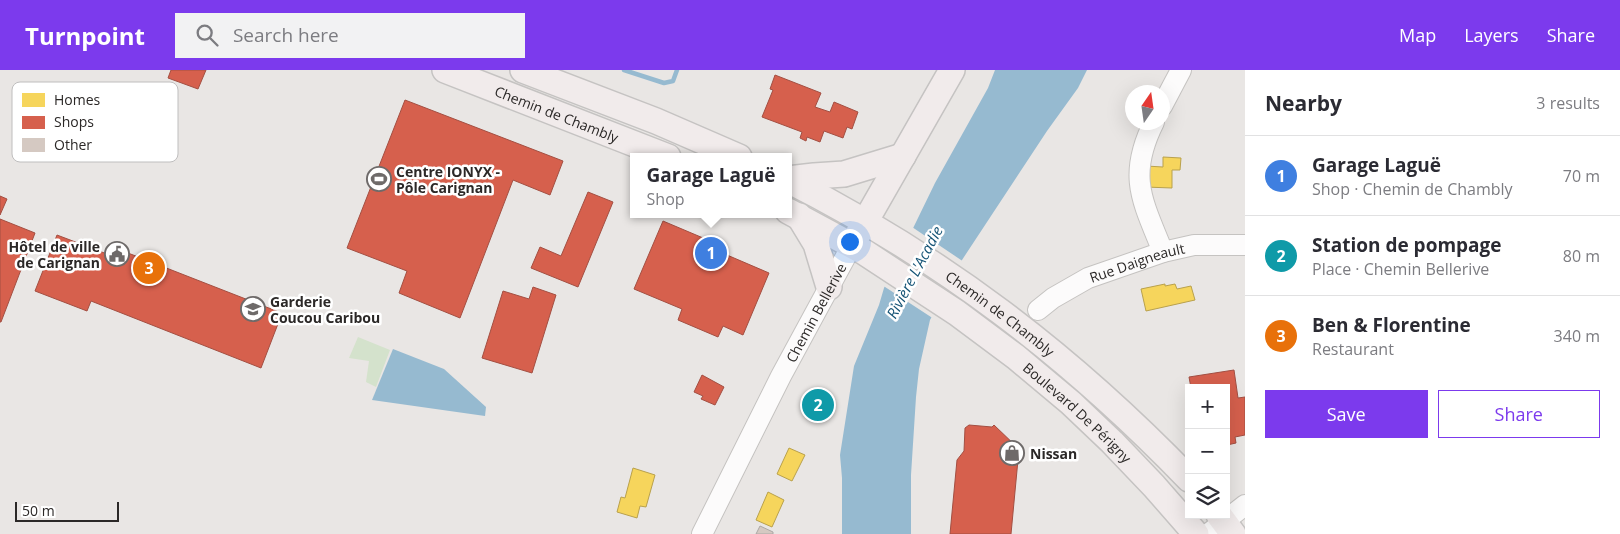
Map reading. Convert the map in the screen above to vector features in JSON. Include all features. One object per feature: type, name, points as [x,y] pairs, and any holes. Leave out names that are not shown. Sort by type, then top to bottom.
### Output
[{"type":"main road","name":"Chemin de Chambly","points":[[445,70],[658,153]]},
{"type":"main road","name":"Chemin de Chambly","points":[[523,70],[656,121],[730,153]]},
{"type":"main road","name":"Chemin Bellerive","points":[[852,245],[952,70]]},
{"type":"main road","points":[[792,179],[844,174],[903,156]]},
{"type":"main road","name":"Chemin de Chambly","points":[[792,182],[866,221],[901,243],[958,280],[1016,323],[1125,415],[1185,475]]},
{"type":"main road","name":"Chemin de Chambly","points":[[794,213],[852,245],[944,305]]},
{"type":"main road","points":[[794,213],[816,244],[829,287]]},
{"type":"main road","name":"Boulevard De Périgny","points":[[944,305],[1016,357],[1071,403],[1139,470],[1196,534]]},
{"type":"street","points":[[1170,90],[1180,70]]},
{"type":"street","points":[[1151,130],[1142,153],[1139,177],[1146,209],[1163,252]]},
{"type":"street","name":"Chemin Bellerive","points":[[702,534],[774,390],[852,245]]},
{"type":"street","name":"Rue Daigneault","points":[[1038,310],[1053,298],[1088,278],[1163,252],[1185,246],[1245,245]]},
{"type":"street","points":[[1221,526],[1245,505]]},
{"type":"green space","points":[[358,337],[390,350],[376,387],[366,382],[369,361],[349,358]]},
{"type":"water","name":"Rivière L'Acadie","points":[[995,70],[1087,70],[1078,88],[1047,131],[962,260],[930,320],[919,369],[916,397],[911,475],[911,534],[842,534],[840,455],[854,366],[884,288],[935,183],[988,88]]},
{"type":"water","points":[[393,349],[444,369],[486,407],[485,416],[372,400]]},
{"type":"pier","points":[[912,227],[964,262],[934,319],[882,285]]},
{"type":"building: Homes","points":[[1163,157],[1181,158],[1180,170],[1172,170],[1172,188],[1145,187],[1146,166],[1163,167]]},
{"type":"building: Homes","points":[[1165,284],[1165,286],[1175,284],[1177,289],[1191,286],[1195,300],[1146,311],[1141,289]]},
{"type":"building: Homes","points":[[789,448],[805,455],[792,481],[777,474]]},
{"type":"building: Homes","points":[[633,468],[655,475],[646,507],[640,506],[637,518],[617,512],[621,497],[625,498]]},
{"type":"building: Homes","points":[[768,492],[784,500],[772,527],[756,520]]},
{"type":"building: Shops","points":[[171,70],[206,70],[198,89],[168,78]]},
{"type":"building: Shops","points":[[775,75],[821,93],[815,107],[830,112],[834,102],[858,112],[852,129],[847,127],[843,138],[824,131],[820,142],[807,137],[806,141],[800,138],[802,132],[762,117],[773,90],[770,89]]},
{"type":"building: Shops","points":[[405,100],[563,161],[550,195],[513,180],[460,318],[399,293],[407,271],[347,248]]},
{"type":"building: Shops","points":[[588,192],[613,202],[578,287],[531,268],[540,247],[561,256]]},
{"type":"building: Shops","points":[[0,196],[7,199],[0,215]]},
{"type":"building: Shops","points":[[0,219],[35,233],[1,322],[0,322]]},
{"type":"building: Shops","points":[[663,221],[722,246],[720,252],[769,273],[743,335],[723,326],[718,337],[678,320],[682,309],[634,289]]},
{"type":"building: Shops","points":[[57,235],[107,254],[111,244],[128,250],[128,253],[279,312],[278,315],[281,316],[261,368],[91,301],[87,311],[35,291]]},
{"type":"building: Shops","points":[[533,287],[556,295],[532,373],[482,358],[503,291],[529,299]]},
{"type":"building: Shops","points":[[1234,370],[1238,398],[1245,397],[1245,435],[1235,437],[1236,443],[1230,444],[1230,384],[1190,384],[1189,377]]},
{"type":"building: Shops","points":[[702,375],[724,387],[715,405],[701,399],[703,396],[694,392]]},
{"type":"building: Shops","points":[[969,425],[992,427],[994,425],[1019,449],[1011,534],[950,534],[957,460],[964,451],[965,428]]},
{"type":"building: Other","points":[[813,393],[827,400],[819,417],[808,411],[811,405],[809,401]]},
{"type":"building: Other","points":[[760,526],[773,532],[773,534],[756,534]]},
{"type":"waterway","points":[[624,70],[664,83],[673,81],[677,70]]},
{"type":"place","name":"Centre IONYX - Pôle Carignan","points":[[379,179]]},
{"type":"place","name":"Garage Laguë","points":[[711,253]]},
{"type":"place","name":"Hôtel de ville de Carignan","points":[[117,254]]},
{"type":"place","name":"Ben & Florentine","points":[[149,268]]},
{"type":"place","name":"Garderie Coucou Caribou","points":[[253,309]]},
{"type":"place","name":"Station de pompage","points":[[818,405]]},
{"type":"place","name":"Nissan","points":[[1012,453]]}]
